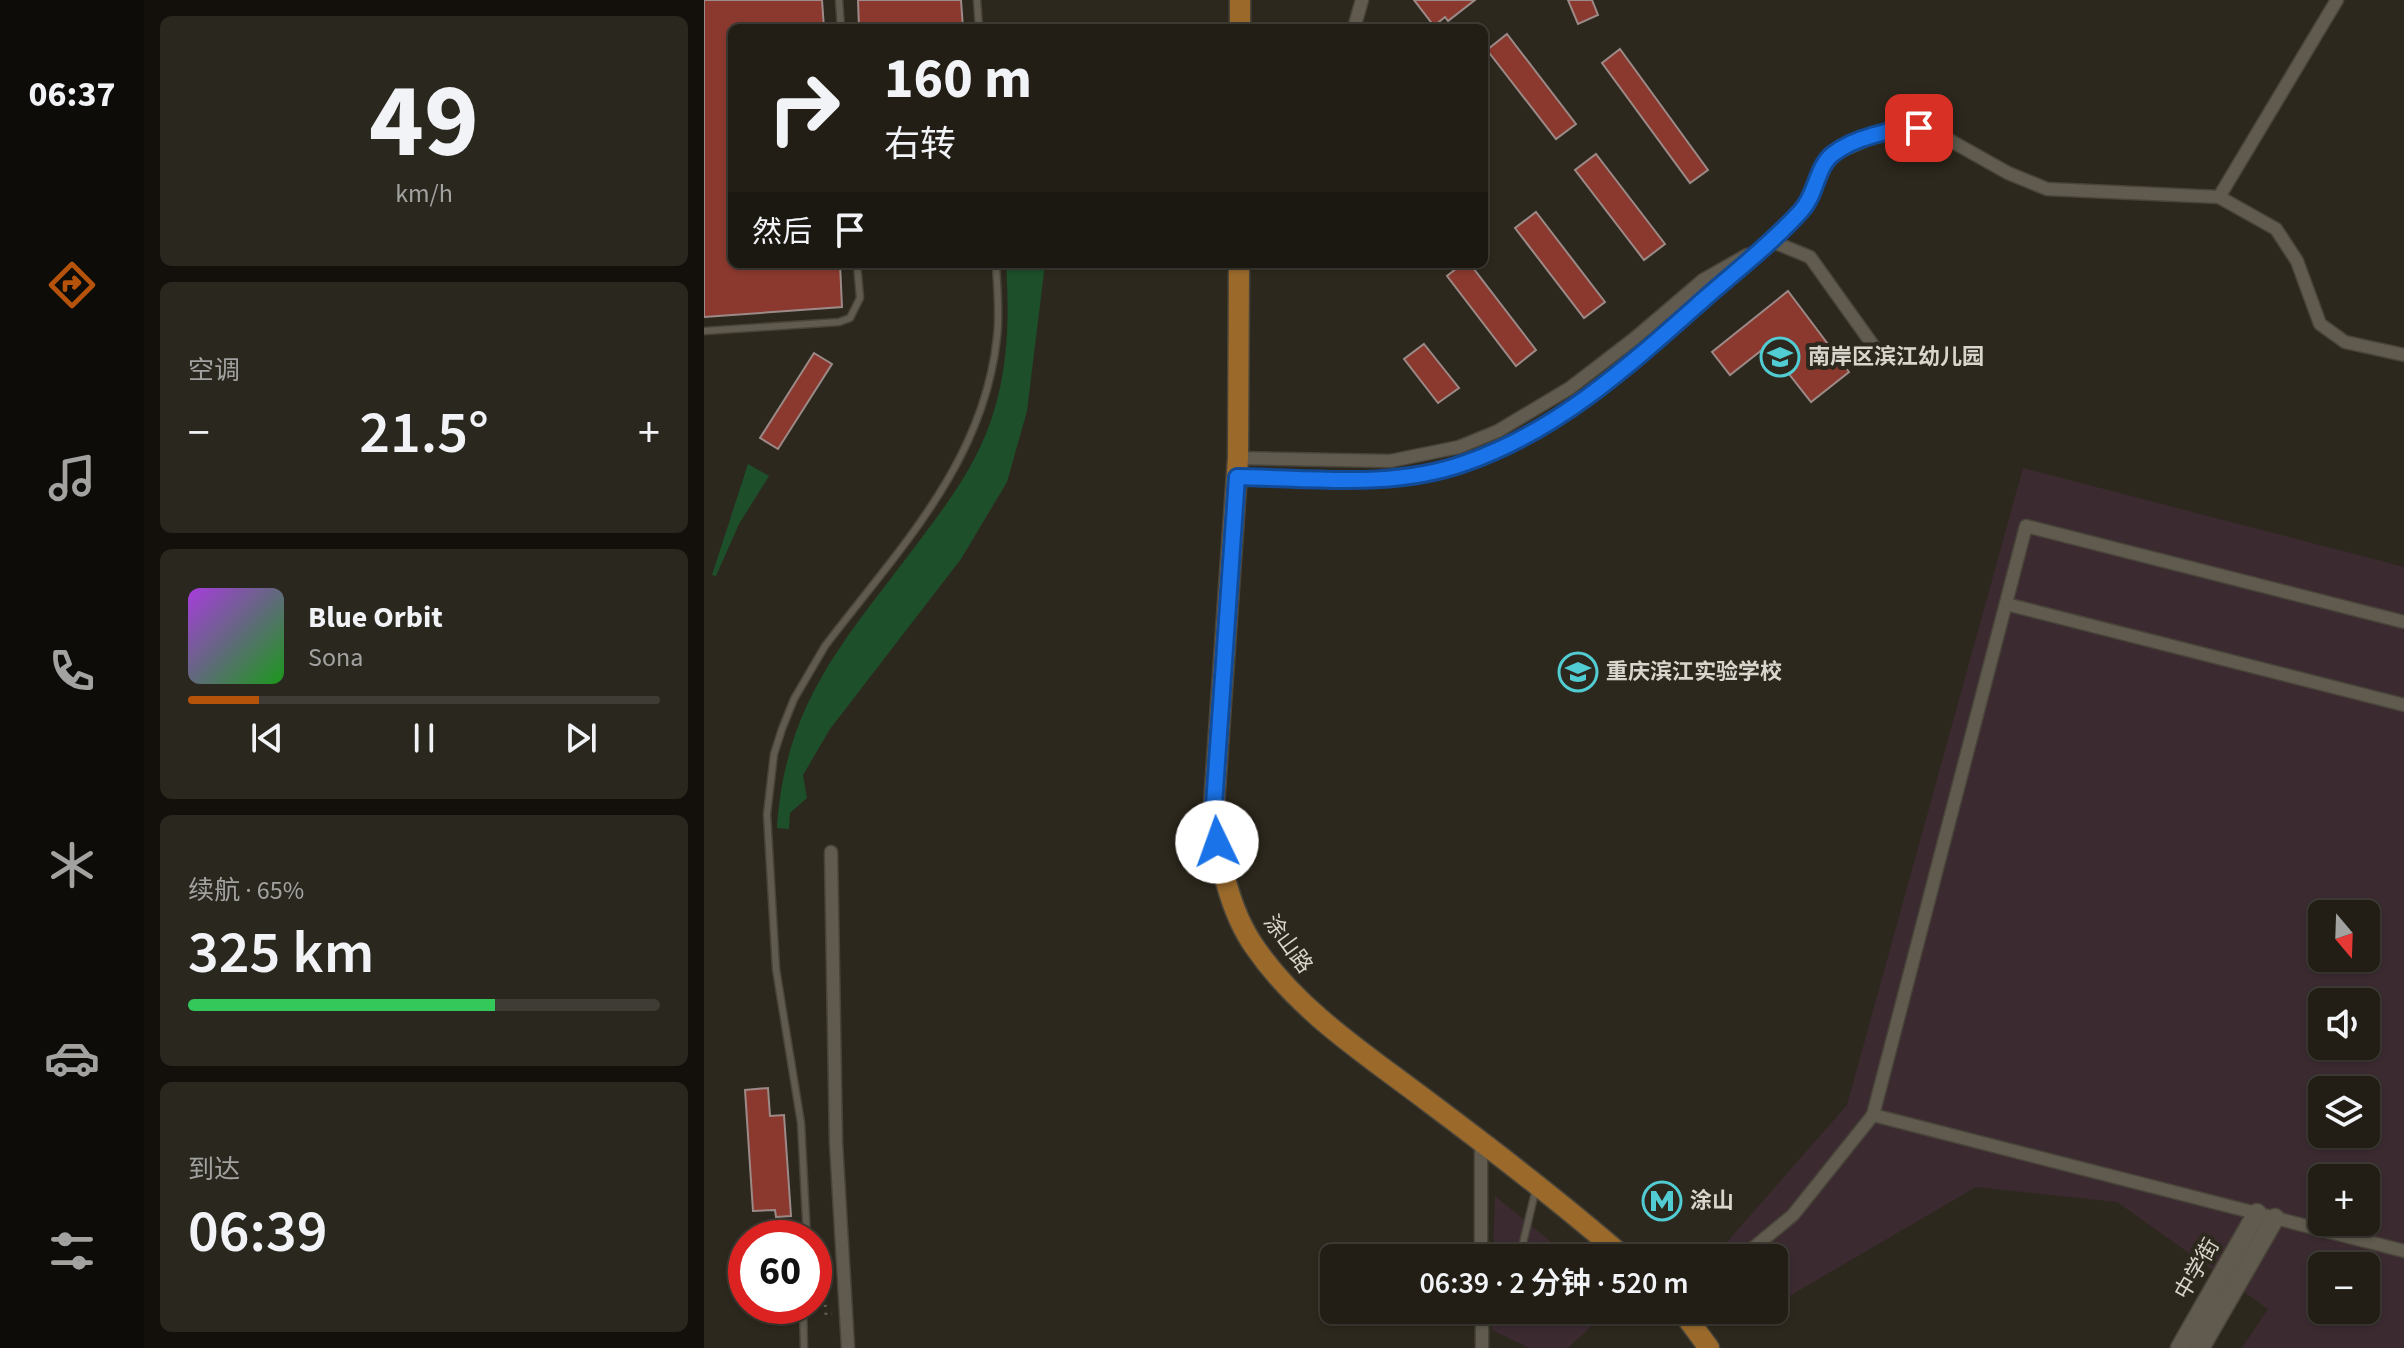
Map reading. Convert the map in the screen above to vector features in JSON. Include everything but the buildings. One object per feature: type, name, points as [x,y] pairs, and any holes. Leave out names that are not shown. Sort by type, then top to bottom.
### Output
[{"type":"main road","points":[[1240,0],[1240,24]]},
{"type":"main road","name":"涂山路","points":[[1239,268],[1238,468],[1213,819],[1225,879],[1252,943],[1318,1018],[1538,1183],[1609,1244]]},
{"type":"main road","points":[[1691,1324],[1709,1348]]},
{"type":"street","points":[[1355,24],[1362,0]]},
{"type":"street","points":[[2219,197],[2337,0]]},
{"type":"street","points":[[1238,468],[1388,480],[1439,471],[1505,447],[1555,419],[1615,377],[1771,241],[1811,199],[1821,170],[1831,155],[1887,131],[1903,128],[1935,132],[2008,173],[2047,189],[2219,197],[2276,229],[2297,261],[2320,324],[2345,342],[2404,355]]},
{"type":"street","points":[[1771,241],[1810,257],[1880,355]]},
{"type":"street","points":[[1238,468],[1390,461],[1459,447],[1498,431],[1570,388],[1703,280],[1771,241]]},
{"type":"street","points":[[1758,1244],[1793,1215],[1873,1115],[2026,526],[2404,622]]},
{"type":"street","points":[[2006,604],[2404,705]]},
{"type":"street","points":[[831,852],[836,1143],[848,1348]]},
{"type":"street","points":[[1873,1115],[2404,1251]]},
{"type":"street","points":[[1481,1140],[1481,1244]]},
{"type":"street","name":"中学街","points":[[2180,1348],[2266,1215]]},
{"type":"street","name":"中学街","points":[[2200,1348],[2266,1215]]},
{"type":"street","points":[[1482,1324],[1482,1348]]},
{"type":"lane","points":[[839,0],[841,24]]},
{"type":"lane","points":[[977,0],[979,24]]},
{"type":"lane","points":[[704,331],[839,322],[850,318],[860,298],[857,268]]},
{"type":"lane","points":[[806,1220],[801,1123],[776,969],[767,814],[774,754],[794,699],[825,646],[938,499],[973,433],[984,400],[998,336],[996,268]]},
{"type":"lane","points":[[1524,1244],[1538,1183]]},
{"type":"lane","points":[[803,1324],[804,1348]]},
{"type":"path","points":[[832,1314],[844,1313]]},
{"type":"shaded area","points":[[2023,468],[2404,567],[2404,1348],[2242,1348],[2268,1309],[2117,1202],[1976,1187],[1788,1297],[1788,1244],[1725,1244],[1847,1105]]},
{"type":"shaded area","points":[[1495,1196],[1554,1244],[1493,1244]]},
{"type":"shaded area","points":[[1492,1324],[1594,1324],[1568,1348],[1529,1348],[1492,1330]]},
{"type":"green space","points":[[1006,268],[1045,268],[1027,411],[1007,482],[961,559],[830,729],[803,775],[807,798],[790,813],[789,829],[777,828],[782,783],[792,743],[824,673],[954,493],[982,443],[1002,377],[1008,310]]},
{"type":"green space","points":[[748,464],[769,476],[739,524],[716,576],[712,575]]},
{"type":"place","name":"南岸区滨江幼儿园","points":[[1780,357]]},
{"type":"place","name":"重庆滨江实验学校","points":[[1578,672]]},
{"type":"place","name":"涂山","points":[[1662,1201]]},
{"type":"route","points":[[1217,842],[1213,819],[1237,477],[1388,480],[1427,474],[1505,447],[1543,426],[1615,377],[1771,241],[1811,199],[1825,161],[1831,155],[1887,131],[1919,128]]}]
